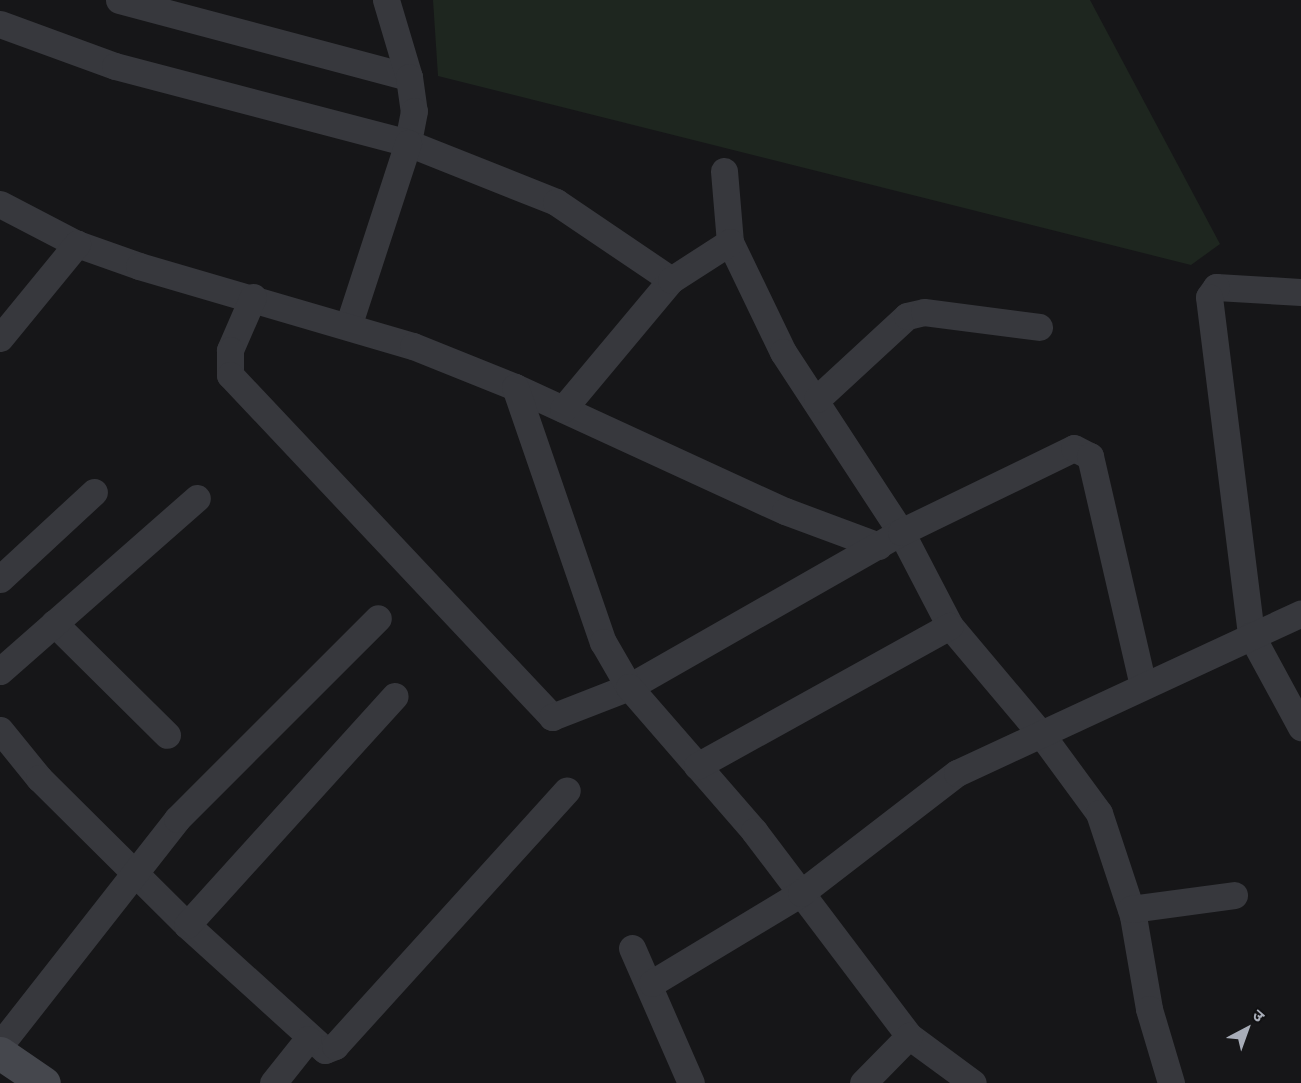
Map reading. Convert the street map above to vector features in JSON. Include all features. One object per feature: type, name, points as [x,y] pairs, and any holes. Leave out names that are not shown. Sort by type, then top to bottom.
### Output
[{"type":"street","points":[[349,323],[408,143],[414,111],[409,77],[386,0]]},
{"type":"street","points":[[126,1],[409,77]]},
{"type":"street","points":[[0,24],[115,66],[408,143],[556,202],[671,280]]},
{"type":"street","points":[[724,171],[730,242],[783,352],[817,399],[890,539],[950,626],[1041,734],[1099,813],[1131,909],[1149,1008],[1172,1083]]},
{"type":"street","points":[[0,204],[77,244],[253,297],[349,323],[515,387],[785,511],[890,539]]},
{"type":"street","points":[[563,409],[671,280],[730,242]]},
{"type":"street","points":[[0,338],[77,244]]},
{"type":"street","points":[[1301,292],[1216,287],[1209,297],[1251,635],[1301,727]]},
{"type":"street","points":[[253,297],[230,350],[230,375],[552,717],[629,687],[890,539],[1065,451],[1084,450],[1090,456],[1143,686]]},
{"type":"street","points":[[817,399],[907,316],[924,312],[1039,327]]},
{"type":"street","points":[[515,387],[603,642],[629,687],[801,893],[909,1036],[973,1083]]},
{"type":"street","points":[[0,579],[94,492]]},
{"type":"street","points":[[0,671],[196,498]]},
{"type":"street","points":[[652,983],[801,893],[890,830],[957,773],[1301,613]]},
{"type":"street","points":[[12,1064],[133,870],[217,775],[378,618]]},
{"type":"street","points":[[54,623],[167,735]]},
{"type":"street","points":[[697,766],[950,626]]},
{"type":"street","points":[[187,926],[395,696]]},
{"type":"street","points":[[0,730],[39,778],[187,926],[308,1039],[325,1050],[335,1046],[567,790]]},
{"type":"street","points":[[1131,909],[1234,895]]},
{"type":"street","points":[[632,948],[652,983],[691,1083]]},
{"type":"street","points":[[863,1083],[909,1036]]},
{"type":"street","points":[[273,1083],[308,1039]]},
{"type":"shaded area","points":[[433,0],[1090,0],[1220,244],[1191,265],[438,76]]}]
